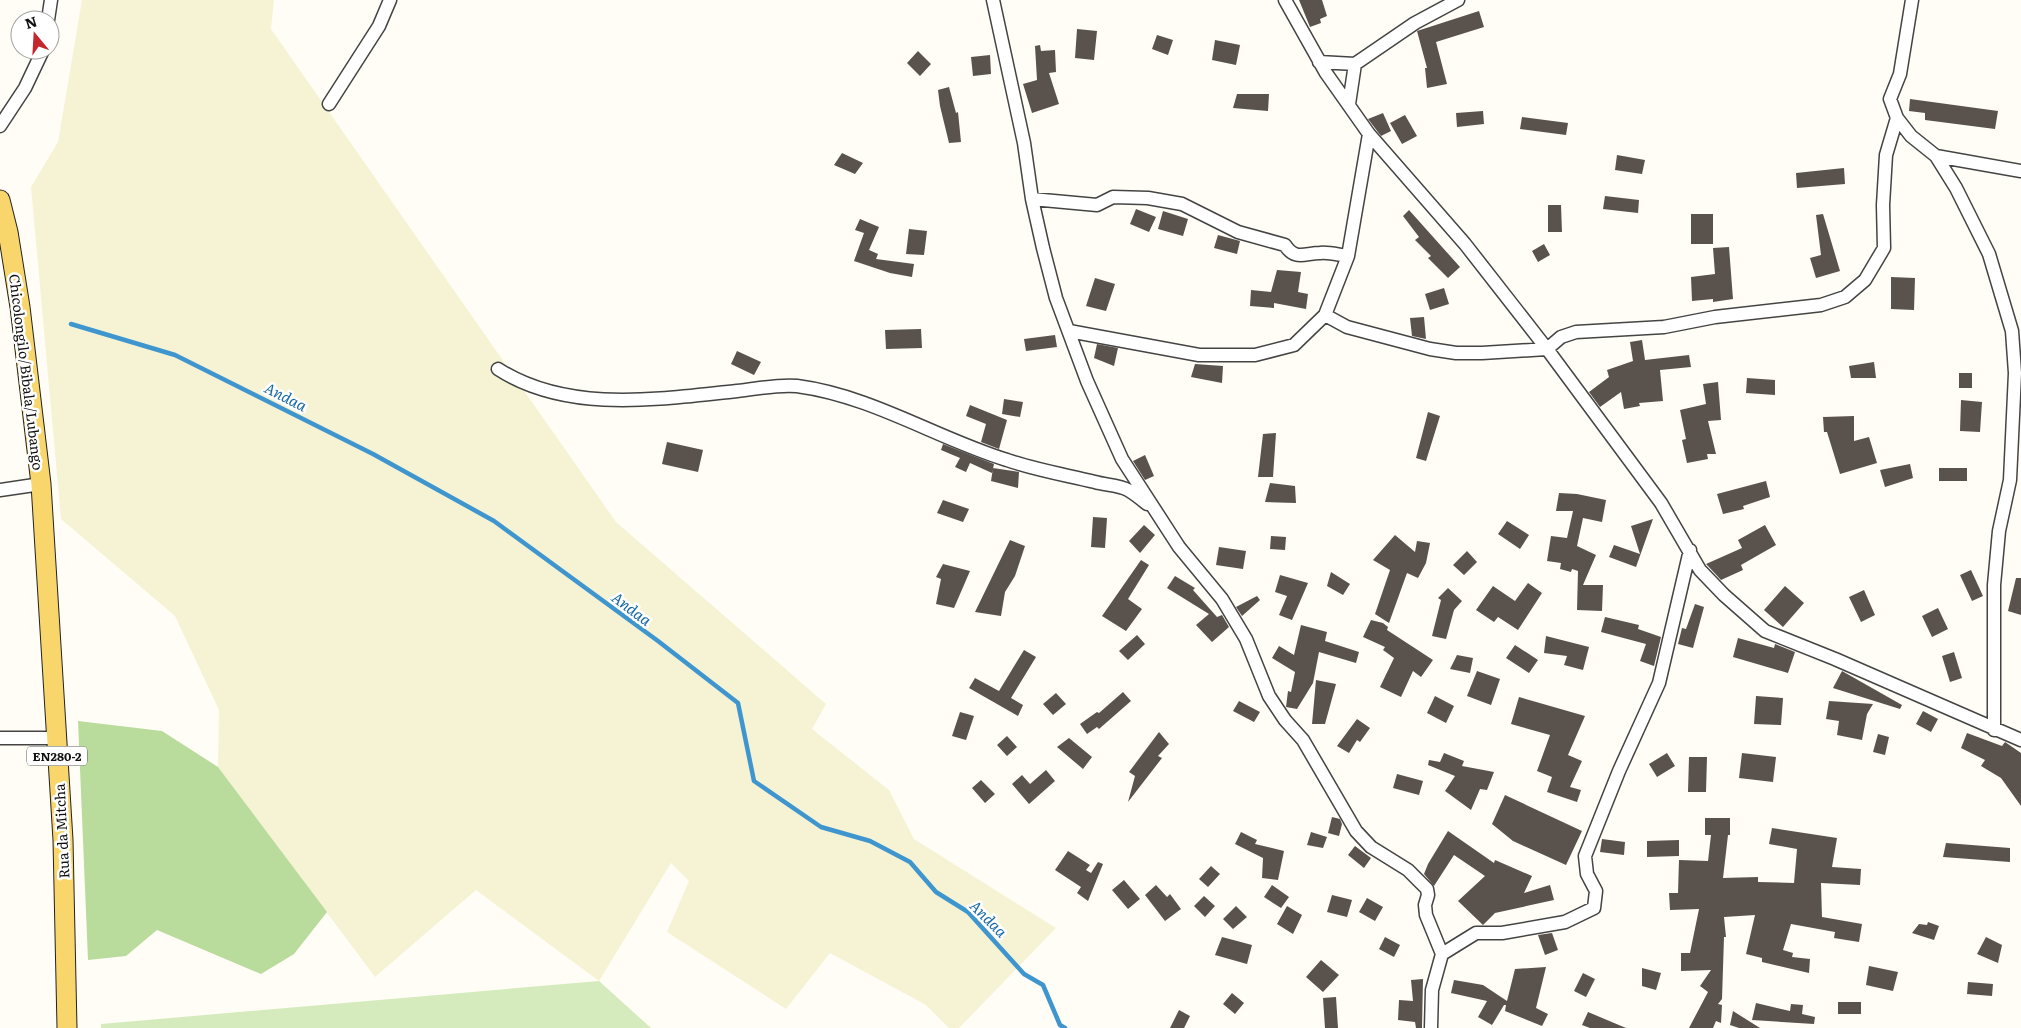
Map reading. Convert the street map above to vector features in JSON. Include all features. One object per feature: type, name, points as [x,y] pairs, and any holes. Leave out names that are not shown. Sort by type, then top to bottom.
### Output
[{"type":"main road","name":"Chicolongilo/Bibala/Lubango","points":[[0,200],[8,232],[20,307],[41,484]]},
{"type":"main road","name":"Rua da Mitcha","points":[[41,484],[62,840],[67,1028]]},
{"type":"street","points":[[329,104],[379,26],[390,0]]},
{"type":"street","points":[[993,0],[1024,142],[1032,199],[1056,298],[1087,382],[1122,459],[1179,547],[1222,599],[1246,639],[1269,696],[1285,720],[1303,740],[1356,831],[1370,847],[1408,870],[1427,889],[1426,915],[1442,954],[1432,990],[1431,1028]]},
{"type":"street","points":[[1285,0],[1320,62],[1369,134],[1465,244],[1547,350],[1661,503],[1700,570],[1764,631],[1835,659],[1994,730],[2021,740]]},
{"type":"street","points":[[1320,62],[1355,64],[1415,23],[1458,0]]},
{"type":"street","points":[[1912,0],[1900,74],[1890,99],[1897,118],[1911,136],[1936,156],[1956,188],[1989,254],[2012,331],[2015,373],[2010,480],[1999,531],[1994,585],[1994,730]]},
{"type":"street","points":[[0,126],[25,88],[38,60]]},
{"type":"street","points":[[1349,104],[1355,64]]},
{"type":"street","points":[[1325,316],[1347,327],[1430,349],[1456,353],[1547,350],[1561,337],[1576,332],[1664,327],[1715,317],[1821,305],[1845,297],[1865,280],[1884,248],[1883,205],[1886,155],[1897,118]]},
{"type":"street","points":[[1069,331],[1199,355],[1255,355],[1294,345],[1325,316],[1348,256],[1369,134]]},
{"type":"street","points":[[1936,156],[2021,171]]},
{"type":"street","points":[[1032,199],[1097,205],[1114,197],[1148,198],[1182,204],[1238,232],[1285,245],[1290,252],[1296,255],[1319,252],[1348,256]]},
{"type":"street","points":[[498,369],[517,381],[540,389],[588,400],[686,398],[714,393],[796,386],[857,400],[889,411],[923,429],[1006,460],[1127,490],[1151,506]]},
{"type":"street","points":[[0,490],[41,484]]},
{"type":"street","points":[[1442,954],[1476,933],[1502,933],[1565,922],[1594,908],[1596,891],[1587,874],[1585,856],[1619,771],[1659,683],[1690,550]]},
{"type":"street","points":[[0,738],[56,738]]},
{"type":"shaded area","points":[[82,0],[274,0],[271,29],[616,522],[826,704],[812,729],[889,790],[914,839],[1056,928],[959,1028],[949,1028],[926,1005],[830,953],[786,1009],[667,932],[689,881],[671,863],[599,981],[476,890],[375,977],[218,767],[219,710],[175,616],[61,519],[31,187],[58,142]]},
{"type":"green space","points":[[78,721],[162,731],[218,767],[327,912],[294,954],[261,974],[157,930],[126,956],[88,960]]},
{"type":"green space","points":[[599,981],[651,1028],[101,1028],[101,1024]]},
{"type":"building","points":[[1299,0],[1322,0],[1327,16],[1320,19],[1321,23],[1310,27]]},
{"type":"building","points":[[1479,11],[1484,27],[1436,42],[1447,84],[1427,88],[1425,68],[1427,68],[1417,31]]},
{"type":"building","points":[[1077,29],[1097,31],[1094,60],[1075,58]]},
{"type":"building","points":[[1157,35],[1173,40],[1168,55],[1152,49]]},
{"type":"building","points":[[1215,40],[1240,45],[1236,65],[1212,60]]},
{"type":"building","points":[[1040,45],[1041,51],[1055,50],[1056,72],[1049,73],[1059,104],[1032,113],[1023,84],[1037,80],[1035,46]]},
{"type":"building","points":[[918,51],[931,64],[920,76],[907,63]]},
{"type":"building","points":[[990,55],[991,74],[973,76],[971,57]]},
{"type":"building","points":[[949,87],[956,113],[958,112],[961,142],[949,143],[940,106],[938,90]]},
{"type":"building","points":[[1237,94],[1269,94],[1268,111],[1233,108]]},
{"type":"building","points":[[1910,99],[1998,111],[1995,129],[1925,120],[1925,113],[1909,111]]},
{"type":"building","points":[[1483,111],[1484,124],[1457,127],[1456,113]]},
{"type":"building","points":[[1383,113],[1391,131],[1381,136],[1368,119]]},
{"type":"building","points":[[1405,115],[1417,136],[1402,144],[1390,123]]},
{"type":"building","points":[[1522,117],[1568,123],[1566,135],[1520,129]]},
{"type":"building","points":[[842,153],[863,163],[855,174],[834,165]]},
{"type":"building","points":[[1617,155],[1645,160],[1642,174],[1615,170]]},
{"type":"building","points":[[1844,168],[1845,184],[1797,188],[1796,173]]},
{"type":"building","points":[[1605,196],[1639,200],[1638,213],[1603,209]]},
{"type":"building","points":[[1548,205],[1561,205],[1562,232],[1548,232]]},
{"type":"building","points":[[1136,209],[1156,217],[1149,232],[1130,224]]},
{"type":"building","points":[[1409,210],[1460,267],[1448,278],[1428,258],[1431,256],[1415,240],[1419,237],[1403,216]]},
{"type":"building","points":[[1163,211],[1188,219],[1183,236],[1158,229]]},
{"type":"building","points":[[1691,214],[1713,214],[1713,244],[1691,244]]},
{"type":"building","points":[[1823,214],[1840,271],[1816,278],[1810,258],[1821,255],[1816,215]]},
{"type":"building","points":[[860,219],[879,227],[869,250],[878,254],[876,259],[914,264],[912,277],[890,273],[854,261],[864,233],[855,230]]},
{"type":"building","points":[[909,229],[927,231],[924,255],[906,254]]},
{"type":"building","points":[[1218,235],[1240,241],[1237,254],[1214,248]]},
{"type":"building","points":[[1544,244],[1550,255],[1538,262],[1532,251]]},
{"type":"building","points":[[1729,247],[1733,299],[1713,302],[1713,299],[1692,301],[1691,277],[1715,274],[1713,248]]},
{"type":"building","points":[[1277,270],[1301,272],[1298,292],[1308,294],[1306,309],[1274,303],[1274,308],[1250,306],[1251,290],[1271,292]]},
{"type":"building","points":[[1891,277],[1915,278],[1914,310],[1891,309]]},
{"type":"building","points":[[1095,278],[1115,284],[1106,311],[1086,306]]},
{"type":"building","points":[[1444,288],[1449,304],[1430,310],[1425,294]]},
{"type":"building","points":[[1424,317],[1426,339],[1412,336],[1410,318]]},
{"type":"building","points":[[921,329],[922,348],[886,349],[885,330]]},
{"type":"building","points":[[1055,335],[1057,347],[1026,351],[1024,339]]},
{"type":"building","points":[[1642,340],[1645,360],[1689,355],[1691,367],[1660,370],[1663,401],[1639,403],[1640,406],[1624,409],[1621,392],[1600,407],[1589,392],[1609,377],[1607,370],[1633,361],[1630,342]]},
{"type":"building","points":[[1097,344],[1118,348],[1114,366],[1094,358]]},
{"type":"building","points":[[737,351],[761,362],[754,375],[731,364]]},
{"type":"building","points":[[1874,362],[1876,378],[1851,378],[1849,366]]},
{"type":"building","points":[[1195,364],[1223,366],[1222,383],[1191,377]]},
{"type":"building","points":[[1959,373],[1972,373],[1972,388],[1959,388]]},
{"type":"building","points":[[1747,378],[1775,380],[1775,395],[1746,393]]},
{"type":"building","points":[[1718,382],[1721,420],[1708,421],[1716,454],[1707,454],[1708,459],[1687,463],[1682,440],[1686,439],[1680,410],[1706,404],[1703,384]]},
{"type":"building","points":[[1004,399],[1023,402],[1020,417],[1002,414]]},
{"type":"building","points":[[1961,400],[1982,402],[1980,432],[1960,431]]},
{"type":"building","points":[[970,405],[1007,420],[999,449],[981,442],[986,424],[966,416]]},
{"type":"building","points":[[1428,412],[1440,416],[1426,461],[1416,458]]},
{"type":"building","points":[[1854,416],[1854,441],[1869,437],[1877,463],[1840,474],[1827,432],[1824,432],[1823,417]]},
{"type":"building","points":[[1276,433],[1273,477],[1258,477],[1263,434]]},
{"type":"building","points":[[667,442],[703,450],[698,472],[662,464]]},
{"type":"building","points":[[943,444],[994,464],[992,473],[970,463],[966,472],[955,467],[960,458],[941,450]]},
{"type":"building","points":[[1145,455],[1154,476],[1145,480],[1133,461]]},
{"type":"building","points":[[1910,464],[1913,478],[1885,487],[1880,470]]},
{"type":"building","points":[[993,468],[1019,472],[1018,488],[991,481]]},
{"type":"building","points":[[1939,468],[1967,468],[1967,481],[1939,481]]},
{"type":"building","points":[[1766,481],[1770,497],[1743,506],[1744,509],[1723,514],[1717,494]]},
{"type":"building","points":[[1270,483],[1295,486],[1296,503],[1265,502]]},
{"type":"building","points":[[1559,493],[1577,494],[1606,500],[1602,522],[1583,518],[1577,546],[1596,555],[1583,585],[1603,585],[1602,611],[1577,610],[1578,571],[1572,569],[1571,572],[1560,569],[1561,563],[1547,561],[1551,536],[1567,538],[1573,511],[1556,511]]},
{"type":"building","points":[[943,500],[969,509],[963,522],[937,513]]},
{"type":"building","points":[[1093,517],[1107,518],[1105,548],[1091,547]]},
{"type":"building","points":[[1653,519],[1636,567],[1609,557],[1614,545],[1640,554],[1631,526]]},
{"type":"building","points":[[1507,521],[1529,535],[1520,549],[1498,534]]},
{"type":"building","points":[[1144,525],[1155,535],[1140,553],[1129,541]]},
{"type":"building","points":[[1765,525],[1776,545],[1741,565],[1743,570],[1721,580],[1706,564],[1742,548],[1738,540]]},
{"type":"building","points":[[1395,535],[1415,552],[1417,541],[1430,543],[1426,563],[1418,578],[1407,573],[1389,623],[1375,614],[1390,570],[1373,560]]},
{"type":"building","points":[[1271,536],[1286,537],[1285,550],[1270,549]]},
{"type":"building","points":[[1010,540],[1025,546],[1015,576],[1005,592],[1001,616],[975,612]]},
{"type":"building","points":[[1219,547],[1246,551],[1243,569],[1216,565]]},
{"type":"building","points":[[1467,551],[1477,562],[1464,575],[1453,565]]},
{"type":"building","points":[[1141,560],[1149,565],[1128,599],[1142,609],[1126,631],[1102,616]]},
{"type":"building","points":[[943,564],[970,571],[954,608],[936,604],[941,579],[936,577]]},
{"type":"building","points":[[1971,570],[1983,596],[1972,601],[1960,575]]},
{"type":"building","points":[[1331,572],[1350,584],[1343,595],[1327,586]]},
{"type":"building","points":[[1280,575],[1308,583],[1292,620],[1279,615],[1287,596],[1275,592]]},
{"type":"building","points":[[1175,576],[1195,588],[1193,590],[1217,617],[1222,615],[1229,627],[1212,642],[1196,625],[1209,614],[1167,588]]},
{"type":"building","points":[[2016,578],[2021,578],[2021,615],[2008,611]]},
{"type":"building","points":[[1528,583],[1542,593],[1518,630],[1498,617],[1494,622],[1476,610],[1493,586],[1515,601]]},
{"type":"building","points":[[1785,586],[1804,603],[1783,627],[1764,610]]},
{"type":"building","points":[[1448,588],[1462,601],[1454,610],[1446,639],[1432,636],[1441,600],[1438,598]]},
{"type":"building","points":[[1864,590],[1875,615],[1861,622],[1849,597]]},
{"type":"building","points":[[1257,596],[1260,600],[1242,616],[1236,607]]},
{"type":"building","points":[[1695,604],[1704,607],[1693,648],[1678,644],[1682,628],[1686,629]]},
{"type":"building","points":[[1938,608],[1948,629],[1932,637],[1922,616]]},
{"type":"building","points":[[1605,617],[1639,625],[1638,629],[1661,637],[1654,666],[1640,661],[1646,644],[1601,632]]},
{"type":"building","points":[[1371,620],[1383,623],[1388,627],[1387,630],[1433,660],[1421,677],[1413,671],[1401,697],[1380,687],[1394,658],[1383,650],[1385,647],[1363,637]]},
{"type":"building","points":[[1301,625],[1327,632],[1325,641],[1359,652],[1356,663],[1319,652],[1313,683],[1297,709],[1286,707],[1288,691],[1291,692],[1295,672],[1272,658],[1279,646],[1294,655]]},
{"type":"building","points":[[1137,635],[1145,644],[1128,660],[1119,651]]},
{"type":"building","points":[[1546,636],[1589,647],[1583,670],[1564,665],[1567,656],[1544,653]]},
{"type":"building","points":[[1738,638],[1774,648],[1775,644],[1795,652],[1788,673],[1733,657]]},
{"type":"building","points":[[1515,645],[1538,660],[1529,673],[1506,658]]},
{"type":"building","points":[[1024,650],[1036,657],[1011,698],[1023,705],[1018,716],[969,688],[975,678],[999,691]]},
{"type":"building","points":[[1954,652],[1962,678],[1950,682],[1942,656]]},
{"type":"building","points":[[1457,655],[1473,658],[1470,673],[1450,669]]},
{"type":"building","points":[[1477,671],[1500,679],[1491,705],[1467,696]]},
{"type":"building","points":[[1842,671],[1902,705],[1900,709],[1833,688]]},
{"type":"building","points":[[1316,680],[1336,684],[1325,724],[1312,724]]},
{"type":"building","points":[[1123,692],[1131,701],[1099,729],[1097,727],[1087,734],[1080,724],[1097,712],[1099,713]]},
{"type":"building","points":[[1056,693],[1066,704],[1053,715],[1043,704]]},
{"type":"building","points":[[1435,696],[1454,706],[1446,723],[1427,713]]},
{"type":"building","points":[[1756,696],[1783,698],[1781,725],[1754,724]]},
{"type":"building","points":[[1519,697],[1585,716],[1568,755],[1582,761],[1570,787],[1581,790],[1577,802],[1547,792],[1552,777],[1537,771],[1550,735],[1511,724]]},
{"type":"building","points":[[1239,701],[1260,712],[1254,722],[1233,711]]},
{"type":"building","points":[[1829,701],[1873,704],[1867,714],[1862,740],[1837,735],[1839,721],[1826,719]]},
{"type":"building","points":[[1923,711],[1938,719],[1931,732],[1916,724]]},
{"type":"building","points":[[960,712],[974,716],[966,740],[952,736]]},
{"type":"building","points":[[1357,719],[1370,728],[1360,742],[1357,740],[1349,753],[1337,746]]},
{"type":"building","points":[[1159,732],[1169,744],[1158,756],[1162,758],[1128,802],[1135,776],[1129,772]]},
{"type":"building","points":[[1967,733],[2002,746],[2005,742],[2021,753],[2021,806],[2001,778],[1981,766],[1985,760],[1961,748]]},
{"type":"building","points":[[1878,734],[1889,737],[1885,755],[1873,752]]},
{"type":"building","points":[[1007,736],[1017,747],[1007,756],[997,745]]},
{"type":"building","points":[[1069,738],[1092,757],[1083,769],[1057,747]]},
{"type":"building","points":[[1444,753],[1464,761],[1462,766],[1494,772],[1487,790],[1480,789],[1471,810],[1445,791],[1455,776],[1428,765],[1429,760],[1440,762]]},
{"type":"building","points":[[1667,753],[1675,766],[1657,777],[1649,764]]},
{"type":"building","points":[[1742,753],[1776,757],[1773,782],[1739,778]]},
{"type":"building","points":[[1689,757],[1707,757],[1706,792],[1688,792]]},
{"type":"building","points":[[1046,770],[1055,781],[1029,804],[1012,784],[1022,775],[1030,784]]},
{"type":"building","points":[[1397,774],[1423,781],[1419,795],[1393,788]]},
{"type":"building","points":[[981,780],[995,794],[985,803],[972,788]]},
{"type":"building","points":[[1505,795],[1582,831],[1566,865],[1513,841],[1492,824]]},
{"type":"building","points":[[1332,817],[1340,819],[1342,824],[1339,836],[1328,833]]},
{"type":"building","points":[[1705,818],[1730,818],[1730,835],[1728,835],[1723,878],[1758,877],[1758,882],[1794,883],[1797,849],[1769,844],[1772,828],[1837,838],[1832,867],[1861,869],[1860,885],[1821,883],[1822,917],[1862,924],[1859,942],[1834,938],[1835,932],[1791,924],[1783,950],[1793,953],[1792,957],[1810,959],[1809,973],[1762,962],[1762,958],[1746,954],[1755,915],[1724,917],[1726,937],[1724,937],[1722,999],[1718,1004],[1722,1005],[1721,1023],[1716,1021],[1713,1028],[1689,1028],[1708,992],[1700,986],[1711,970],[1681,971],[1681,953],[1690,953],[1699,909],[1670,910],[1669,893],[1678,893],[1679,860],[1708,861],[1711,835],[1705,835]]},
{"type":"building","points":[[1448,831],[1494,863],[1495,860],[1532,876],[1524,893],[1550,885],[1554,900],[1495,913],[1483,925],[1458,901],[1485,876],[1454,855],[1434,886],[1424,874]]},
{"type":"building","points":[[1241,832],[1257,840],[1255,844],[1284,851],[1278,880],[1262,878],[1263,858],[1235,844]]},
{"type":"building","points":[[1311,832],[1327,837],[1323,848],[1307,845]]},
{"type":"building","points":[[1602,839],[1625,842],[1624,855],[1600,852]]},
{"type":"building","points":[[1679,840],[1679,856],[1647,857],[1647,841]]},
{"type":"building","points":[[1946,843],[2010,848],[2010,862],[1943,857]]},
{"type":"building","points":[[1355,846],[1371,858],[1364,868],[1348,855]]},
{"type":"building","points":[[1068,851],[1090,865],[1086,870],[1091,873],[1098,862],[1103,864],[1088,901],[1077,893],[1081,887],[1055,870]]},
{"type":"building","points":[[1211,866],[1220,874],[1208,887],[1199,879]]},
{"type":"building","points":[[1124,880],[1140,899],[1128,909],[1112,890]]},
{"type":"building","points":[[1156,885],[1167,897],[1170,894],[1181,909],[1165,921],[1145,895]]},
{"type":"building","points":[[1272,885],[1289,897],[1281,908],[1264,897]]},
{"type":"building","points":[[1332,895],[1352,900],[1347,917],[1327,912]]},
{"type":"building","points":[[1204,896],[1215,906],[1205,917],[1194,906]]},
{"type":"building","points":[[1367,898],[1383,907],[1375,921],[1359,912]]},
{"type":"building","points":[[1236,906],[1247,917],[1233,929],[1223,919]]},
{"type":"building","points":[[1287,906],[1302,915],[1293,934],[1277,924]]},
{"type":"building","points":[[1928,922],[1939,926],[1934,940],[1912,933],[1919,924],[1927,925]]},
{"type":"building","points":[[1552,933],[1558,950],[1545,955],[1538,935]]},
{"type":"building","points":[[1222,937],[1252,945],[1247,964],[1215,955]]},
{"type":"building","points":[[1385,937],[1400,945],[1394,957],[1379,949]]},
{"type":"building","points":[[1986,937],[2002,945],[1998,963],[1977,954]]},
{"type":"building","points":[[1321,960],[1339,975],[1323,992],[1306,977]]},
{"type":"building","points":[[1869,966],[1898,972],[1893,991],[1866,985]]},
{"type":"building","points":[[1546,967],[1536,1008],[1548,1014],[1542,1026],[1505,1011],[1506,1005],[1504,1005],[1492,1025],[1478,1017],[1487,1001],[1451,993],[1454,980],[1483,985],[1507,1001],[1515,969]]},
{"type":"building","points":[[1642,968],[1661,973],[1656,990],[1642,986]]},
{"type":"building","points":[[1583,973],[1595,979],[1586,997],[1574,991]]},
{"type":"building","points":[[1423,979],[1422,1028],[1416,1028],[1415,1022],[1398,1020],[1399,1000],[1413,1001],[1411,980]]},
{"type":"building","points":[[1968,982],[1993,984],[1992,996],[1967,994]]},
{"type":"building","points":[[1232,993],[1244,1003],[1235,1014],[1223,1004]]},
{"type":"building","points":[[1336,997],[1338,1028],[1325,1028],[1323,998]]},
{"type":"building","points":[[1838,1002],[1861,1002],[1861,1014],[1838,1014]]},
{"type":"building","points":[[1756,1003],[1790,1011],[1791,1004],[1803,1005],[1802,1014],[1815,1017],[1814,1024],[1752,1020]]},
{"type":"building","points":[[1179,1010],[1190,1016],[1184,1028],[1170,1028]]},
{"type":"building","points":[[1733,1011],[1760,1028],[1739,1028],[1730,1025]]},
{"type":"building","points":[[1588,1012],[1626,1028],[1590,1028],[1582,1025]]},
{"type":"waterway","name":"Andaa","points":[[71,324],[175,355],[373,454],[494,521],[658,641],[738,703],[754,781],[821,827],[870,841],[910,862],[936,892],[968,912],[1024,974],[1043,985],[1060,1025],[1065,1028]]}]
